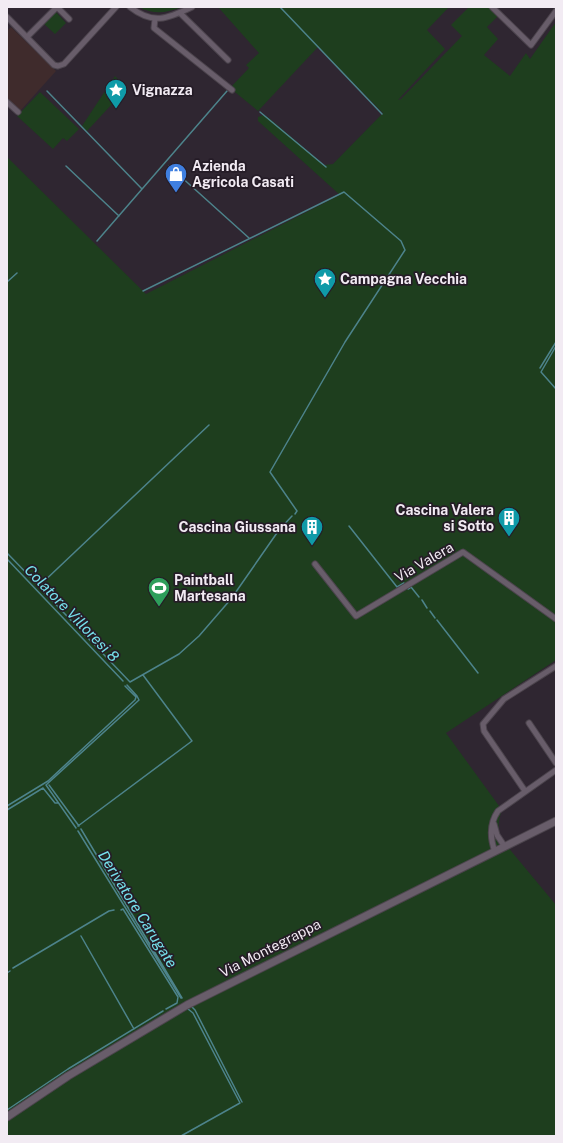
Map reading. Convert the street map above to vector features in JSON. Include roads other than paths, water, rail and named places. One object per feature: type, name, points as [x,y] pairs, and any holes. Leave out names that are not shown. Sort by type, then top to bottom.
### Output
[{"type":"street","points":[[27,37],[57,7],[69,19]]},
{"type":"street","points":[[7,17],[54,65],[60,66],[64,64],[116,7]]},
{"type":"street","points":[[130,7],[142,16],[155,19],[168,17],[192,7]]},
{"type":"street","points":[[492,7],[531,45],[556,11]]},
{"type":"street","points":[[180,13],[228,60]]},
{"type":"street","points":[[155,19],[154,28],[232,90]]},
{"type":"street","points":[[7,102],[18,112]]},
{"type":"street","name":"Via Valera","points":[[315,564],[356,616],[463,552],[556,619]]},
{"type":"street","points":[[525,791],[484,730],[483,724],[504,699],[556,666]]},
{"type":"street","points":[[529,723],[556,763]]},
{"type":"street","points":[[495,852],[491,837],[493,821],[500,808],[556,770]]},
{"type":"street","points":[[493,821],[496,833],[505,847]]},
{"type":"street","name":"Via Montegrappa","points":[[7,1117],[68,1076],[187,1004],[556,821]]},
{"type":"waterway","points":[[280,7],[382,114]]},
{"type":"waterway","points":[[47,91],[142,189]]},
{"type":"waterway","points":[[97,241],[227,91]]},
{"type":"waterway","points":[[260,112],[326,167]]},
{"type":"waterway","points":[[66,166],[119,216]]},
{"type":"waterway","points":[[169,166],[249,238]]},
{"type":"waterway","points":[[143,291],[344,192],[401,241],[405,250],[345,342],[270,472],[297,511],[295,514]]},
{"type":"waterway","points":[[7,282],[17,273]]},
{"type":"waterway","points":[[540,368],[556,342]]},
{"type":"waterway","points":[[556,346],[541,372],[556,389]]},
{"type":"waterway","points":[[7,553],[39,586],[209,425]]},
{"type":"waterway","points":[[130,682],[179,654],[199,636],[231,599],[279,530],[292,516]]},
{"type":"waterway","points":[[349,526],[397,587],[404,583]]},
{"type":"waterway","name":"Colatore Villoresi 8","points":[[7,559],[123,681]]},
{"type":"waterway","points":[[411,587],[419,597]]},
{"type":"waterway","points":[[43,591],[130,682]]},
{"type":"waterway","points":[[422,600],[427,608]]},
{"type":"waterway","points":[[430,611],[435,618]]},
{"type":"waterway","points":[[437,620],[478,673]]},
{"type":"waterway","points":[[78,826],[192,741],[143,675]]},
{"type":"waterway","name":"Colatore Villoresi 8","points":[[46,785],[139,700],[127,685]]},
{"type":"waterway","name":"Colatore Villoresi 8","points":[[7,806],[48,781],[135,700],[136,697],[125,686]]},
{"type":"waterway","name":"Derivatore Carugate","points":[[46,785],[76,828]]},
{"type":"waterway","name":"Derivatore Carugate","points":[[49,785],[79,826]]},
{"type":"waterway","points":[[43,788],[55,803],[58,803]]},
{"type":"waterway","points":[[7,810],[43,788]]},
{"type":"waterway","name":"Derivatore Carugate","points":[[81,829],[182,998]]},
{"type":"waterway","name":"Derivatore Carugate","points":[[78,831],[181,998]]},
{"type":"waterway","name":"Derivatore Carugate","points":[[121,910],[123,909],[178,997],[177,1003],[166,1009]]},
{"type":"waterway","points":[[13,968],[109,911],[114,910]]},
{"type":"waterway","points":[[81,936],[134,1029]]},
{"type":"waterway","points":[[192,1007],[195,1010],[242,1102]]},
{"type":"waterway","points":[[181,1136],[240,1103],[193,1013],[188,1009]]},
{"type":"waterway","points":[[7,1110],[68,1069],[163,1011]]},
{"type":"place","name":"Vignazza","points":[[116,110]]},
{"type":"place","name":"Azienda Agricola Casati","points":[[176,194]]},
{"type":"place","name":"Campagna Vecchia","points":[[325,298]]},
{"type":"place","name":"Cascina Valera si Sotto","points":[[509,538]]},
{"type":"place","name":"Cascina Giussana","points":[[312,546]]},
{"type":"place","name":"Paintball Martesana","points":[[159,608]]}]
